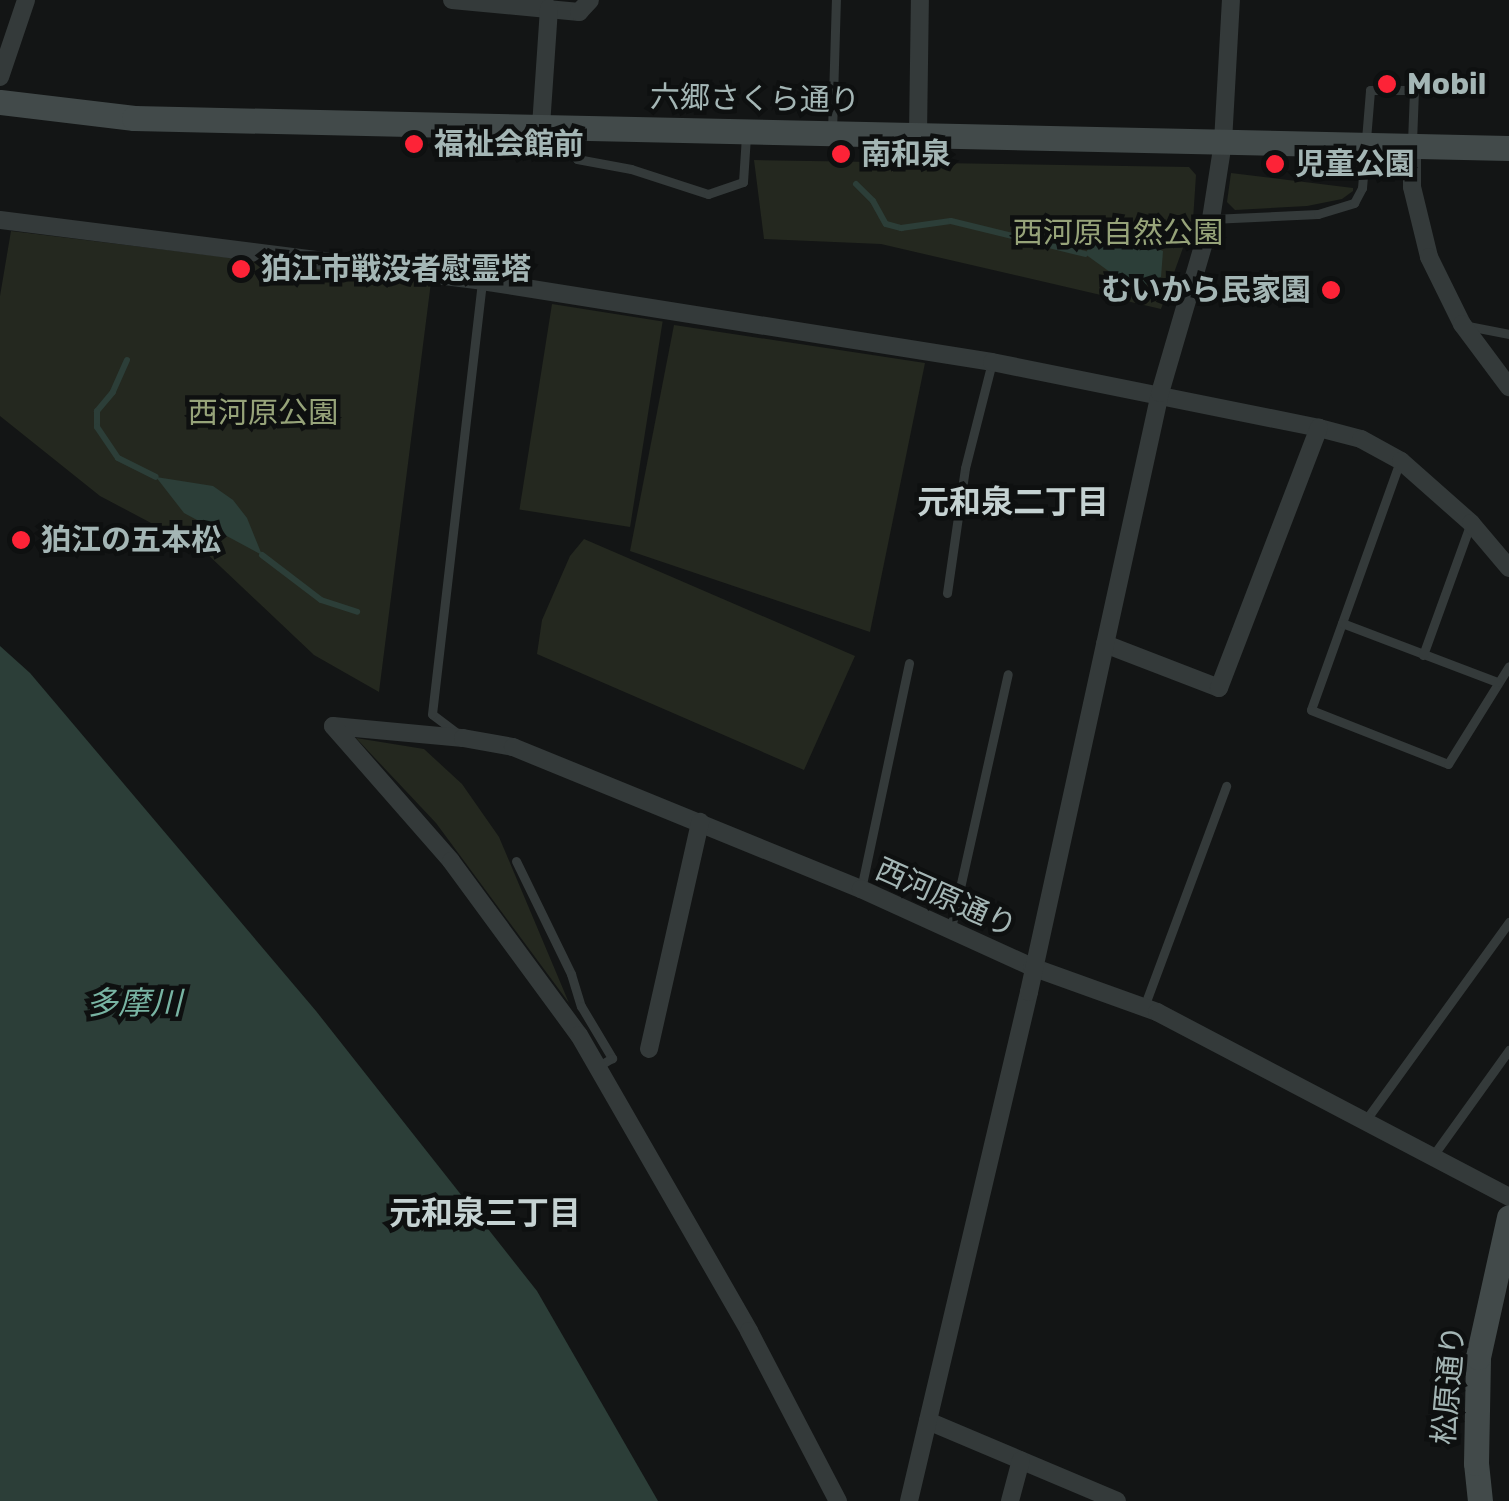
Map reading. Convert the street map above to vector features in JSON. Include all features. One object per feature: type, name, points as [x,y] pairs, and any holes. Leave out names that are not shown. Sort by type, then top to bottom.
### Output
[{"type":"main road","name":"六郷さくら通り","points":[[0,102],[134,118],[1509,148]]},
{"type":"main road","name":"松原通り","points":[[1480,1501],[1476,1463],[1478,1357],[1509,1217]]},
{"type":"street","points":[[0,78],[26,0]]},
{"type":"street","points":[[452,0],[579,12],[590,0]]},
{"type":"street","points":[[918,135],[920,0]]},
{"type":"street","points":[[910,1501],[1160,393],[1211,219],[1222,142],[1231,0]]},
{"type":"street","points":[[541,126],[549,8]]},
{"type":"street","points":[[1412,146],[1412,187],[1429,256],[1462,324],[1509,387]]},
{"type":"street","points":[[0,220],[482,281],[992,362],[1318,428],[1360,439],[1400,461],[1471,523],[1509,568]]},
{"type":"street","points":[[1105,644],[1218,688],[1318,428]]},
{"type":"street","name":"西河原通り","points":[[597,1067],[537,974],[473,890],[378,774],[333,726],[463,738],[513,747],[700,822],[951,928],[1032,967],[1144,1006],[1509,1198]]},
{"type":"street","points":[[649,1050],[700,822]]},
{"type":"street","points":[[597,1067],[778,1383],[838,1501]]},
{"type":"street","points":[[928,1421],[1117,1501]]},
{"type":"street","points":[[1010,1501],[1021,1460]]},
{"type":"lane","points":[[832,133],[836,0]]},
{"type":"lane","points":[[1211,219],[1343,210],[1362,188],[1370,90],[1414,90],[1412,146]]},
{"type":"lane","points":[[578,127],[577,160],[631,169],[708,194],[743,182],[746,130]]},
{"type":"lane","points":[[463,738],[432,714],[470,415],[482,281]]},
{"type":"lane","points":[[1462,324],[1509,334]]},
{"type":"lane","points":[[946,593],[966,468],[992,362]]},
{"type":"lane","points":[[1400,461],[1310,710],[1448,764],[1509,666]]},
{"type":"lane","points":[[1424,654],[1471,523]]},
{"type":"lane","points":[[1342,623],[1498,682]]},
{"type":"lane","points":[[861,889],[909,663]]},
{"type":"lane","points":[[951,928],[1008,674]]},
{"type":"lane","points":[[1144,1006],[1226,786]]},
{"type":"lane","points":[[516,861],[572,974],[581,1006],[612,1058],[597,1067]]},
{"type":"lane","points":[[1365,1121],[1509,922]]},
{"type":"lane","points":[[1431,1158],[1509,1050]]},
{"type":"green space","name":"西河原自然公園","points":[[754,160],[1189,167],[1196,175],[1193,220],[1161,309],[881,244],[764,239]]},
{"type":"green space","points":[[1231,173],[1353,191],[1342,199],[1307,206],[1235,210],[1227,202]]},
{"type":"green space","name":"西河原公園","points":[[11,231],[431,282],[379,692],[314,655],[204,551],[100,496],[0,416],[0,296]]},
{"type":"green space","points":[[552,304],[663,322],[630,527],[519,509]]},
{"type":"green space","points":[[674,325],[925,363],[870,632],[630,551]]},
{"type":"green space","points":[[584,539],[855,656],[804,770],[537,654],[542,620],[570,556]]},
{"type":"green space","points":[[356,738],[424,749],[462,784],[499,837],[569,1003],[436,823]]},
{"type":"water","points":[[1093,241],[1148,245],[1163,251],[1161,277],[1143,286],[1121,280],[1085,254]]},
{"type":"water","points":[[156,477],[213,486],[233,500],[247,518],[262,555],[184,513]]},
{"type":"water","name":"多摩川","points":[[0,646],[30,673],[316,1011],[537,1291],[658,1501],[0,1501]]},
{"type":"waterway","points":[[856,184],[873,201],[886,224],[901,228],[951,221],[1085,254]]},
{"type":"waterway","points":[[127,360],[113,392],[97,411],[97,427],[118,458],[156,477]]},
{"type":"waterway","points":[[262,555],[321,600],[357,612]]},
{"type":"place","name":"Mobil","points":[[1387,84]]},
{"type":"place","name":"福祉会館前","points":[[414,144]]},
{"type":"place","name":"南和泉","points":[[841,154]]},
{"type":"place","name":"児童公園","points":[[1275,164]]},
{"type":"place","name":"狛江市戦没者慰霊塔","points":[[241,269]]},
{"type":"place","name":"むいから民家園","points":[[1331,290]]},
{"type":"place","name":"狛江の五本松","points":[[21,540]]},
{"type":"district","name":"元和泉二丁目","points":[[1013,502]]},
{"type":"district","name":"元和泉三丁目","points":[[485,1213]]}]
